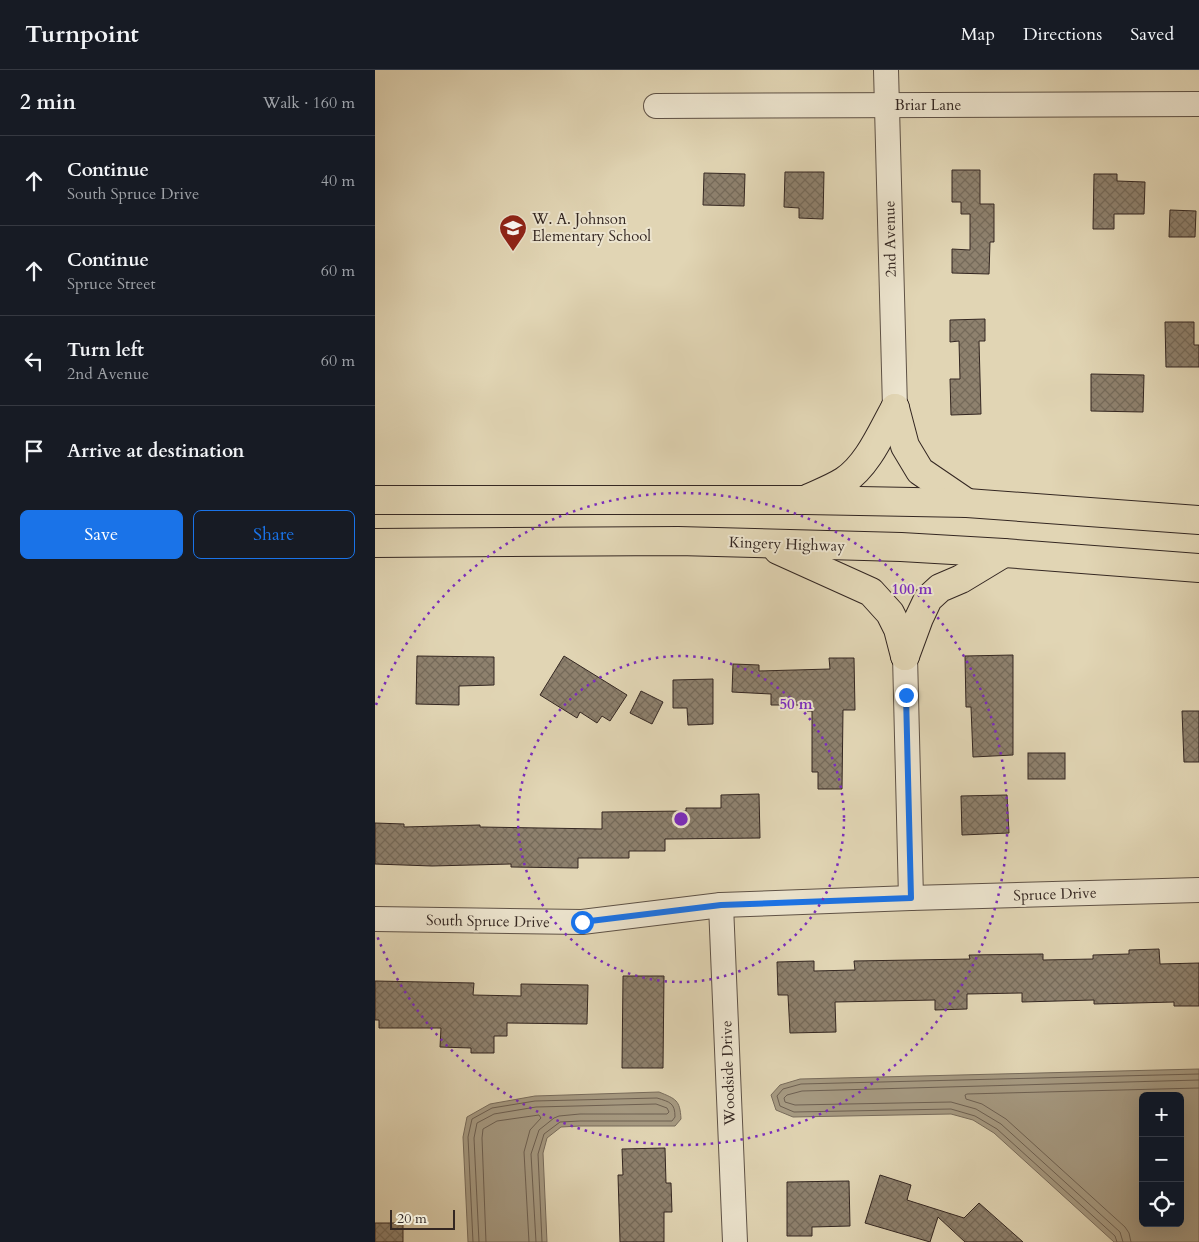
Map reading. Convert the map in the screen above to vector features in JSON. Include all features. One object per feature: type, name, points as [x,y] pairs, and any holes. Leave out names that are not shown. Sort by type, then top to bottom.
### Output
[{"type":"highway","points":[[805,500],[844,481],[860,466],[875,445],[895,408]]},
{"type":"highway","points":[[895,408],[905,446],[920,471],[967,503]]},
{"type":"highway","points":[[375,500],[805,500],[967,503],[1199,520]]},
{"type":"highway","name":"Kingery Highway","points":[[375,543],[678,541],[1004,553],[1199,568]]},
{"type":"highway","points":[[764,544],[871,592],[890,613],[898,630],[905,656]]},
{"type":"highway","points":[[905,656],[928,599],[939,588],[961,579],[1004,553]]},
{"type":"street","name":"2nd Avenue","points":[[886,70],[895,408]]},
{"type":"street","name":"Briar Lane","points":[[656,106],[1199,104]]},
{"type":"street","points":[[905,656],[911,898]]},
{"type":"street","name":"Spruce Drive","points":[[721,905],[1199,890]]},
{"type":"street","name":"South Spruce Drive","points":[[375,919],[582,922],[721,905]]},
{"type":"street","name":"Woodside Drive","points":[[721,905],[735,1242]]},
{"type":"water","points":[[1199,1069],[1199,1242],[1114,1242],[994,1133],[973,1120],[951,1114],[793,1117],[776,1110],[771,1095],[780,1085],[800,1079]]},
{"type":"water","points":[[659,1092],[676,1101],[680,1108],[681,1119],[675,1126],[561,1127],[547,1138],[543,1153],[547,1242],[468,1242],[463,1137],[467,1117],[490,1104],[535,1096]]},
{"type":"building","points":[[952,170],[980,170],[980,204],[994,204],[994,242],[990,242],[989,274],[952,273],[952,249],[970,250],[970,214],[961,214],[961,202],[952,202]]},
{"type":"building","points":[[785,172],[824,172],[823,219],[799,218],[799,208],[784,207]]},
{"type":"building","points":[[704,173],[745,174],[744,206],[703,205]]},
{"type":"building","points":[[1094,174],[1117,174],[1117,181],[1145,182],[1144,214],[1114,214],[1114,229],[1093,229]]},
{"type":"building","points":[[1170,210],[1196,211],[1195,237],[1169,237]]},
{"type":"building","points":[[985,319],[985,341],[979,341],[981,414],[951,415],[950,379],[960,379],[959,341],[950,342],[950,320]]},
{"type":"building","points":[[1165,322],[1194,322],[1194,345],[1199,345],[1199,367],[1166,367]]},
{"type":"building","points":[[1091,374],[1144,375],[1143,412],[1091,411]]},
{"type":"building","points":[[1013,655],[1013,755],[973,757],[971,707],[966,707],[965,656]]},
{"type":"building","points":[[417,656],[494,657],[494,685],[459,686],[459,705],[416,704]]},
{"type":"building","points":[[564,656],[627,695],[610,721],[602,716],[597,723],[580,712],[577,718],[540,695]]},
{"type":"building","points":[[829,658],[854,658],[855,710],[843,710],[842,789],[818,789],[818,772],[812,772],[812,711],[807,711],[806,705],[771,705],[771,694],[732,692],[733,664],[759,665],[759,671],[830,669]]},
{"type":"building","points":[[713,679],[713,724],[688,725],[687,708],[673,708],[673,680]]},
{"type":"building","points":[[641,691],[663,702],[652,724],[630,713]]},
{"type":"building","points":[[1182,711],[1199,711],[1199,762],[1184,762]]},
{"type":"building","points":[[1028,753],[1065,753],[1065,779],[1028,779]]},
{"type":"building","points":[[759,794],[760,838],[665,839],[665,851],[629,851],[629,858],[578,858],[578,868],[511,867],[511,864],[432,866],[375,864],[375,823],[404,824],[404,827],[480,825],[480,827],[602,829],[602,812],[686,811],[686,808],[721,808],[721,795]]},
{"type":"building","points":[[1007,795],[1009,833],[962,835],[961,796]]},
{"type":"building","points":[[1159,949],[1160,964],[1199,963],[1199,1006],[1174,1006],[1174,1002],[1094,1004],[1094,1000],[1022,1002],[1022,993],[967,994],[967,1009],[935,1010],[935,1000],[835,1002],[836,1032],[790,1033],[788,995],[778,995],[777,962],[814,961],[814,971],[855,970],[854,961],[970,959],[969,955],[1043,954],[1043,960],[1093,959],[1093,955],[1129,954],[1129,950]]},
{"type":"building","points":[[623,976],[664,976],[663,1068],[622,1068]]},
{"type":"building","points":[[375,981],[474,983],[473,995],[521,996],[521,984],[588,985],[587,1024],[507,1023],[507,1036],[494,1036],[494,1053],[471,1053],[471,1048],[440,1047],[441,1028],[379,1028],[379,1020],[375,1020]]},
{"type":"building","points":[[665,1148],[666,1183],[671,1183],[672,1212],[664,1212],[664,1242],[620,1242],[618,1175],[623,1175],[622,1149]]},
{"type":"building","points":[[880,1175],[911,1185],[907,1200],[964,1218],[979,1203],[1023,1242],[965,1242],[938,1217],[930,1242],[865,1223]]},
{"type":"building","points":[[849,1181],[850,1226],[812,1227],[812,1236],[787,1236],[787,1182]]},
{"type":"building","points":[[375,1223],[403,1223],[403,1242],[375,1242]]},
{"type":"place","name":"W. A. Johnson Elementary School","points":[[513,252]]},
{"type":"route","points":[[582,922],[721,905],[911,898],[906,695]]}]
